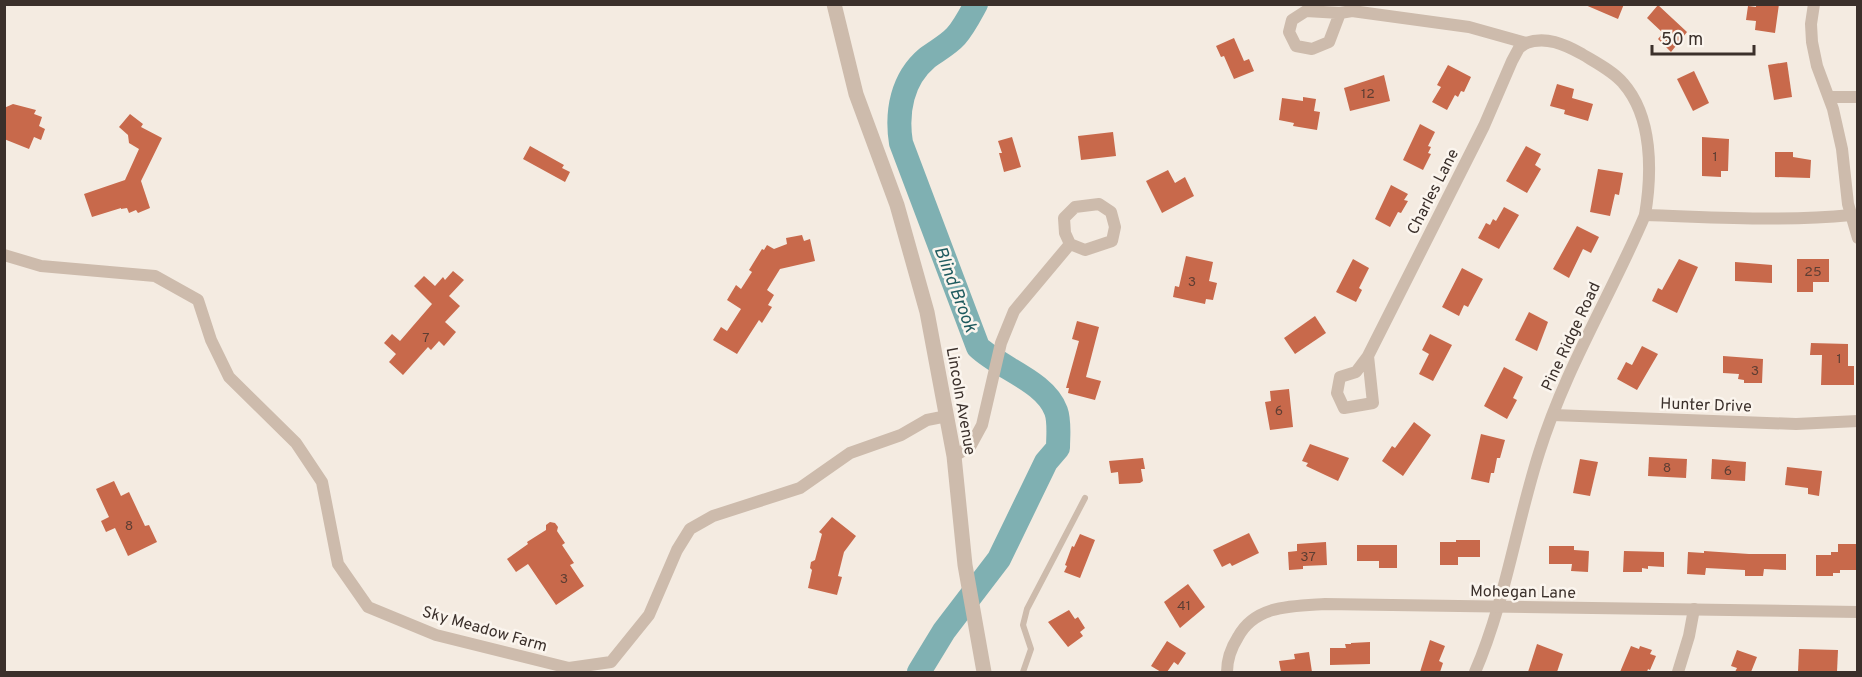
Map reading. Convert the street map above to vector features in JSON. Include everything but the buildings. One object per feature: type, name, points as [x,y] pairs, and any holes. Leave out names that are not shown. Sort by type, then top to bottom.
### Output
[{"type":"street","name":"Lincoln Avenue","points":[[834,4],[856,94],[897,205],[927,312],[954,456],[965,565],[984,672]]},
{"type":"street","points":[[1814,4],[1812,42],[1842,149],[1851,215],[1857,238]]},
{"type":"street","name":"Pine Ridge Road","points":[[1340,13],[1352,11],[1469,27],[1526,43],[1535,40],[1565,44],[1623,83],[1636,104],[1645,130],[1650,156],[1650,189],[1645,215],[1572,364],[1539,452],[1497,608],[1475,672]]},
{"type":"street","name":"Charles Lane","points":[[1368,356],[1484,126],[1512,60],[1519,48],[1526,43]]},
{"type":"street","points":[[1829,97],[1857,97]]},
{"type":"street","points":[[1099,204],[1111,212],[1115,227],[1112,241],[1085,250],[1070,244],[1065,233],[1064,218],[1075,207],[1099,204]]},
{"type":"street","points":[[1645,215],[1818,218],[1851,215]]},
{"type":"street","points":[[954,456],[970,447],[982,426],[1001,344],[1014,311],[1070,244]]},
{"type":"street","name":"Sky Meadow Farm","points":[[4,255],[41,266],[155,276],[198,300],[211,340],[230,377],[296,443],[322,482],[338,564],[368,607],[436,635],[569,668],[611,662],[648,615],[677,550],[690,530],[713,516],[800,488],[850,453],[901,435],[927,420],[947,416]]},
{"type":"street","name":"Hunter Drive","points":[[1553,415],[1796,424],[1857,421]]},
{"type":"street","name":"Mohegan Lane","points":[[1227,672],[1231,648],[1251,620],[1269,611],[1288,606],[1324,604],[1857,612]]},
{"type":"street","points":[[1678,672],[1689,636],[1694,609]]},
{"type":"lane","points":[[1023,672],[1031,649],[1023,625],[1027,609],[1085,498]]},
{"type":"waterway","name":"Blind Brook","points":[[919,672],[944,631],[999,559],[1046,462],[1058,448],[1058,420],[1050,401],[1033,383],[978,347],[901,143],[900,108],[906,86],[918,66],[956,36],[976,4]]}]
